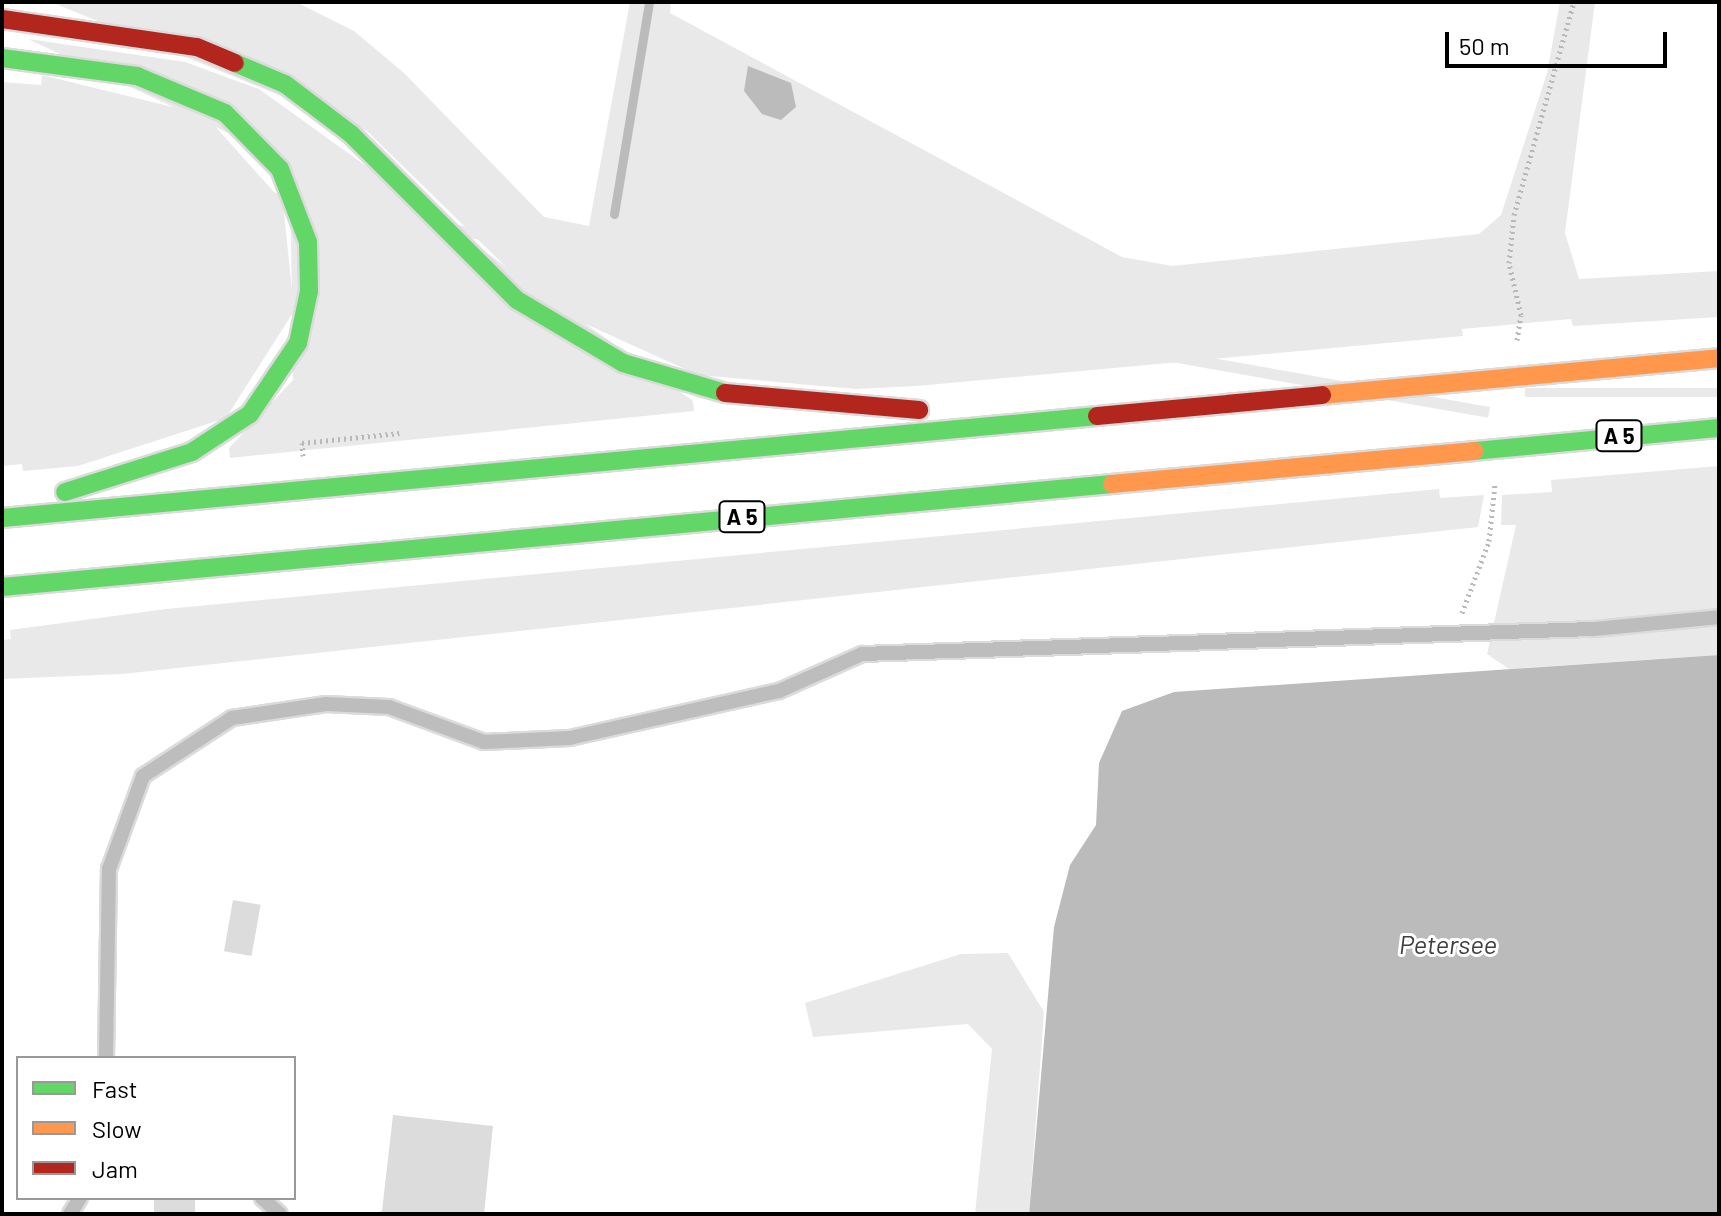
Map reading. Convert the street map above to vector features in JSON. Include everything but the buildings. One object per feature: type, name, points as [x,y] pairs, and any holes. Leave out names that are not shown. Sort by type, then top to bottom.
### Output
[{"type":"highway","points":[[2,19],[197,47],[285,84],[351,134],[517,300],[623,363],[727,393],[1017,420]]},
{"type":"highway","points":[[2,58],[137,76],[235,120],[270,156],[294,197],[310,276],[290,359],[264,398],[222,437],[158,465],[2,510]]},
{"type":"highway","points":[[2,518],[1017,420],[1719,358]]},
{"type":"highway","name":"A 5","points":[[2,587],[1719,428]]},
{"type":"lane","points":[[106,1056],[109,869],[143,776],[232,718],[326,704],[389,707],[484,742],[570,738],[779,691],[862,654],[1455,633],[1719,617]]},
{"type":"lane","points":[[264,1200],[280,1214]]},
{"type":"path","points":[[1521,315],[1509,263],[1514,215],[1574,2]]},
{"type":"path","points":[[307,489],[302,443],[399,433]]},
{"type":"path","points":[[1455,633],[1489,541],[1493,495]]},
{"type":"shaded area","points":[[51,2],[296,2],[354,31],[404,73],[544,217],[589,226],[630,2],[671,2],[670,13],[1122,257],[1172,266],[1479,234],[1501,215],[1547,73],[1560,2],[1595,2],[1565,233],[1579,279],[1719,271],[1719,317],[1573,326],[1571,319],[1462,329],[1463,336],[917,386],[856,389],[698,375],[546,306],[367,131]]},
{"type":"shaded area","points":[[28,39],[185,62],[259,89],[693,401],[694,411],[230,458],[229,448],[293,380],[290,162]]},
{"type":"shaded area","points":[[42,75],[205,115],[283,202],[294,311],[226,418],[78,466],[23,471],[22,464],[2,466],[2,82],[41,85]]},
{"type":"shaded area","points":[[18,147],[1490,407],[1488,418],[16,158]]},
{"type":"shaded area","points":[[1525,388],[1719,388],[1719,397],[1525,397]]},
{"type":"shaded area","points":[[1719,466],[1719,655],[1509,669],[1487,654],[1516,525],[1501,525],[1502,495],[1552,492],[1551,480]]},
{"type":"shaded area","points":[[1439,489],[1440,498],[1484,495],[1478,527],[122,674],[2,679],[2,640],[11,639],[10,630],[166,609]]},
{"type":"shaded area","points":[[1008,953],[1044,1012],[1029,1214],[975,1214],[992,1049],[968,1024],[813,1037],[805,1003],[961,954]]},
{"type":"water","points":[[748,66],[791,83],[796,107],[781,120],[762,114],[744,91]]},
{"type":"water","name":"Petersee","points":[[1719,655],[1719,1214],[1029,1214],[1054,927],[1070,865],[1096,825],[1099,763],[1122,711],[1174,692]]},
{"type":"waterway","points":[[614,214],[649,2]]},
{"type":"traffic: fast","points":[[2,58],[137,76],[225,113],[280,169],[308,242],[309,291],[298,343],[250,414],[192,452],[65,492]]},
{"type":"traffic: fast","points":[[235,63],[285,84],[351,134],[517,300],[623,363],[725,393]]},
{"type":"traffic: fast","points":[[2,518],[1097,416]]},
{"type":"traffic: fast","points":[[1474,451],[1719,428]]},
{"type":"traffic: fast","points":[[2,587],[1112,484]]},
{"type":"traffic: slow","points":[[1322,395],[1719,358]]},
{"type":"traffic: slow","points":[[1112,484],[1474,451]]},
{"type":"traffic: jam","points":[[2,19],[197,47],[235,63]]},
{"type":"traffic: jam","points":[[725,393],[919,410]]},
{"type":"traffic: jam","points":[[1097,416],[1322,395]]}]
